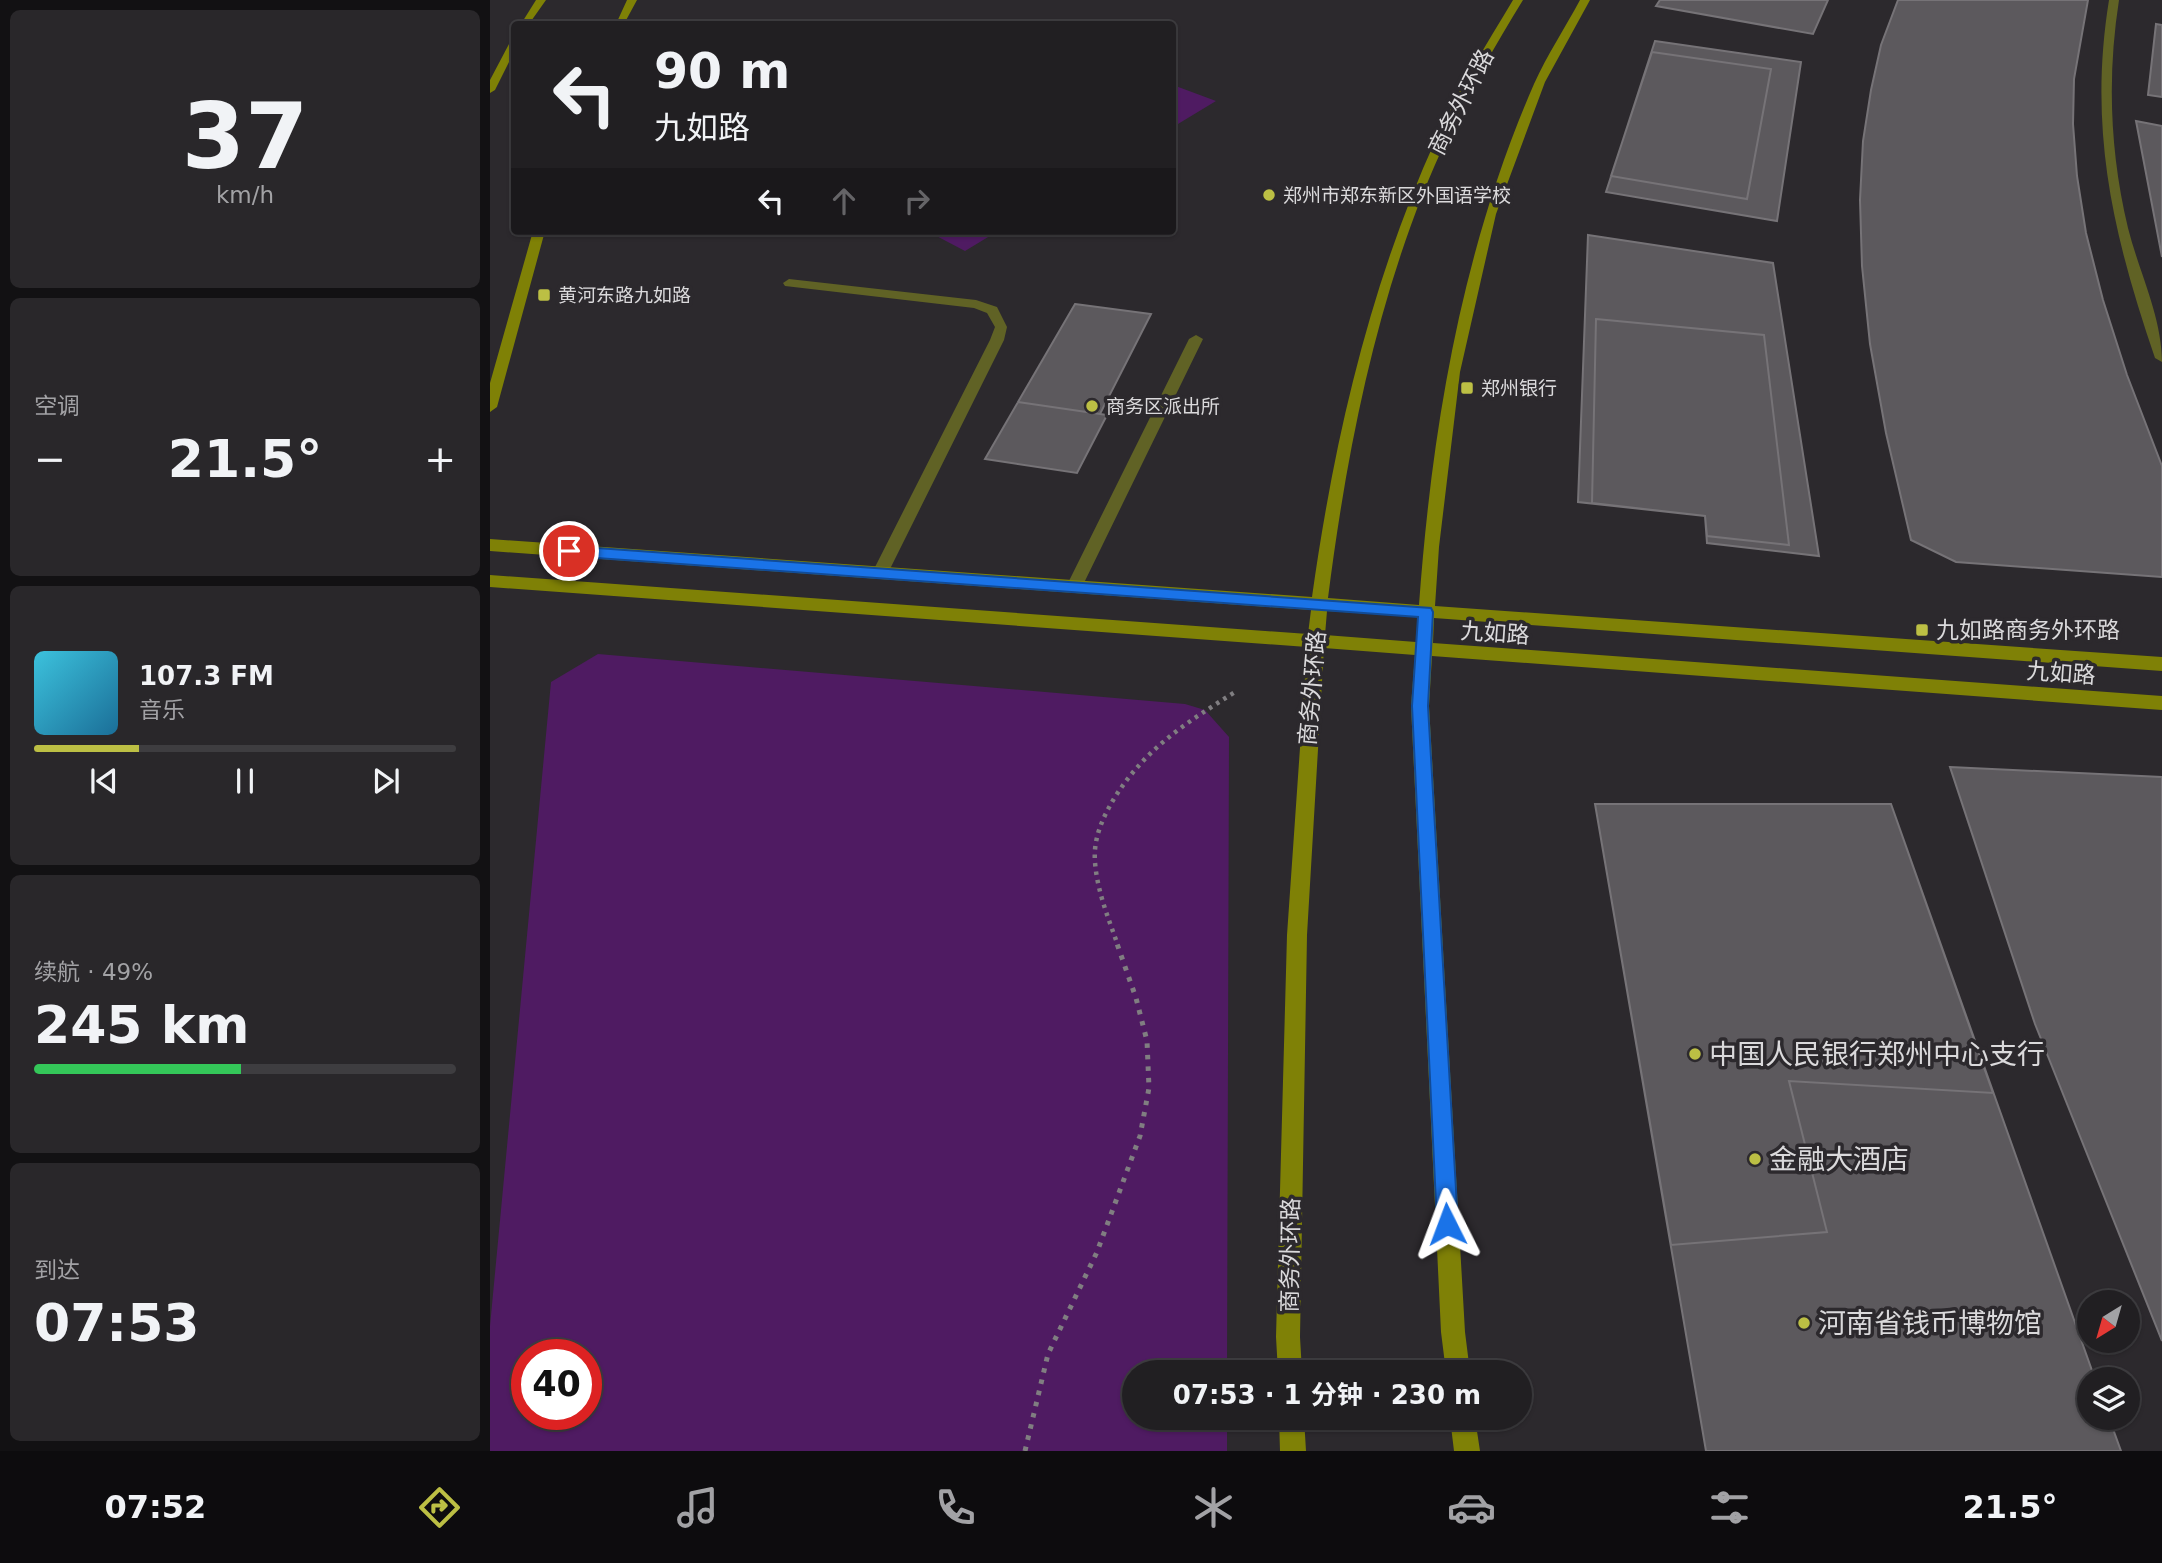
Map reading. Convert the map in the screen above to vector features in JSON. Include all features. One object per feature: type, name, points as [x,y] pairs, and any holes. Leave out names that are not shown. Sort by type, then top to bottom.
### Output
[{"type":"street","points":[[528,21],[541,0]]},
{"type":"street","points":[[622,21],[632,0]]},
{"type":"street","name":"商务外环路","points":[[1290,1360],[1299,848],[1320,605],[1338,481],[1363,362],[1395,253],[1413,204],[1474,71],[1518,0]]},
{"type":"street","points":[[1456,1360],[1420,706],[1437,491],[1453,372],[1476,264],[1490,214],[1540,82],[1585,0]]},
{"type":"street","points":[[2114,0],[2109,24],[2105,82],[2109,149],[2123,230],[2162,358]]},
{"type":"street","points":[[490,90],[511,50]]},
{"type":"street","points":[[490,407],[537,235]]},
{"type":"street","points":[[789,283],[976,304],[992,310],[1001,327],[997,340],[880,573]]},
{"type":"street","points":[[1074,587],[1196,339]]},
{"type":"street","name":"九如路","points":[[490,545],[2162,664]]},
{"type":"street","name":"九如路","points":[[490,581],[2162,703]]},
{"type":"street","points":[[1292,1430],[1293,1451]]},
{"type":"street","points":[[1465,1430],[1468,1451]]},
{"type":"path","points":[[1025,1451],[1048,1354],[1097,1252],[1140,1136],[1149,1088],[1147,1041],[1136,998],[1103,903],[1096,862],[1096,837],[1121,788],[1149,752],[1177,729],[1235,692]]},
{"type":"shaded area","points":[[1176,86],[1216,101],[1176,125]]},
{"type":"shaded area","points":[[935,235],[991,235],[965,251]]},
{"type":"shaded area","points":[[598,654],[1185,704],[1205,710],[1229,737],[1227,1360],[1122,1360],[1122,1430],[1227,1430],[1227,1451],[490,1451],[490,1326],[551,682]]},
{"type":"building","points":[[1660,0],[1828,0],[1813,34],[1656,6]]},
{"type":"building","points":[[1898,0],[2088,0],[2074,79],[2073,124],[2077,176],[2086,233],[2103,300],[2127,375],[2162,466],[2162,577],[1956,562],[1911,540],[1886,433],[1870,344],[1862,266],[1860,200],[1863,141],[1871,90],[1881,45]]},
{"type":"building","points":[[2156,24],[2162,25],[2162,97],[2148,95]]},
{"type":"building","points":[[1655,41],[1801,62],[1777,221],[1606,192]]},
{"type":"building","points":[[1652,52],[1771,69],[1747,199],[1611,176]]},
{"type":"building","points":[[2136,121],[2162,126],[2162,257]]},
{"type":"building","points":[[1588,235],[1773,263],[1819,556],[1707,543],[1705,516],[1578,502]]},
{"type":"building","points":[[1075,304],[1151,314],[1100,414],[1018,402]]},
{"type":"building","points":[[1596,319],[1764,335],[1789,545],[1707,536],[1705,516],[1592,503]]},
{"type":"building","points":[[1018,402],[1107,415],[1077,473],[985,459]]},
{"type":"building","points":[[1950,767],[2162,777],[2162,1341],[2035,1024]]},
{"type":"building","points":[[1595,804],[1891,804],[1993,1093],[1789,1081],[1827,1232],[1671,1245]]},
{"type":"building","points":[[1595,804],[1891,804],[2077,1328],[2077,1353],[2086,1353],[2091,1367],[2077,1367],[2077,1430],[2113,1430],[2121,1451],[1706,1451]]},
{"type":"place","name":"郑州市郑东新区外国语学校","points":[[1269,195]]},
{"type":"place","name":"黄河东路九如路","points":[[544,295]]},
{"type":"place","name":"郑州银行","points":[[1467,388]]},
{"type":"place","name":"商务区派出所","points":[[1092,406]]},
{"type":"place","name":"九如路商务外环路","points":[[1922,630]]},
{"type":"place","name":"中国人民银行郑州中心支行","points":[[1695,1054]]},
{"type":"place","name":"金融大酒店","points":[[1755,1159]]},
{"type":"place","name":"河南省钱币博物馆","points":[[1804,1323]]},
{"type":"route","points":[[569,551],[1426,612],[1420,706],[1447,1224]]}]
